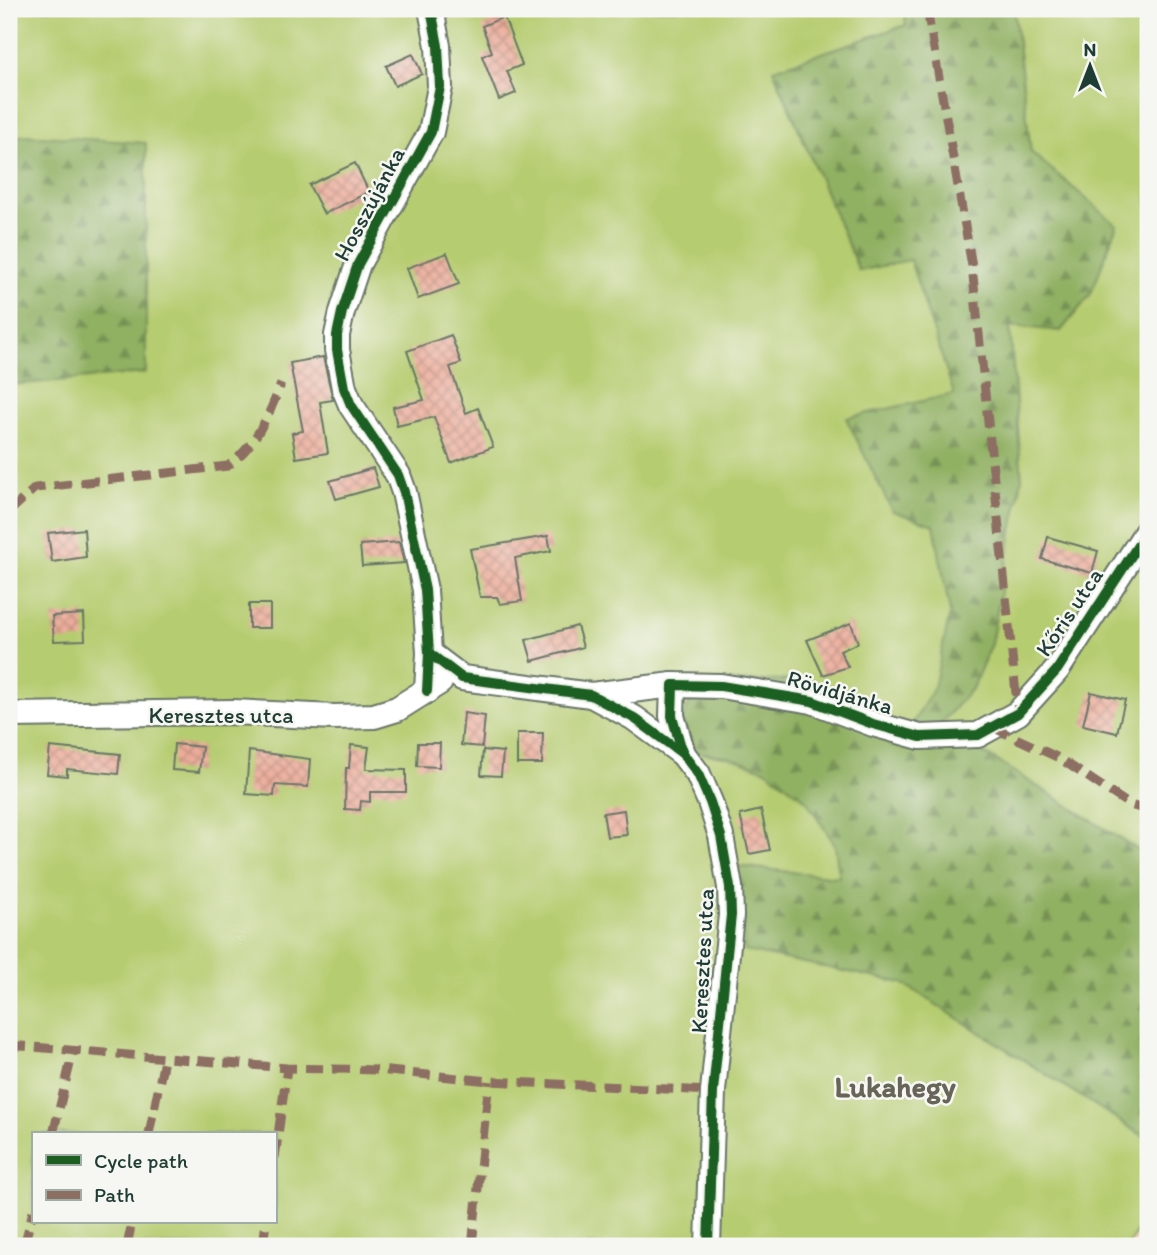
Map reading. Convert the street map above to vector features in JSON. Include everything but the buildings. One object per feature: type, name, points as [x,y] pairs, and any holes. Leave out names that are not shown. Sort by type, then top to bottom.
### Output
[{"type":"street","name":"Hosszújánka","points":[[429,653],[425,590],[404,492],[398,475],[351,405],[344,388],[337,335],[358,264],[431,132],[440,87],[438,46],[431,9]]},
{"type":"street","name":"Kőris utca","points":[[1018,713],[1057,670],[1148,530]]},
{"type":"street","name":"Keresztes utca","points":[[429,653],[462,678]]},
{"type":"street","points":[[427,691],[429,653]]},
{"type":"street","name":"Keresztes utca","points":[[9,715],[233,712],[334,717],[374,716],[397,709],[439,682],[462,678],[591,695],[635,718],[682,754],[698,774],[721,836],[730,887],[731,915],[713,1102],[708,1246]]},
{"type":"street","points":[[673,685],[672,716],[682,754]]},
{"type":"street","name":"Rövidjánka","points":[[591,695],[673,685],[721,686],[812,701],[920,737],[978,735],[1018,713]]},
{"type":"green space","points":[[9,9],[904,9],[906,25],[773,69],[859,271],[910,260],[954,394],[846,418],[892,511],[934,525],[950,613],[934,688],[906,734],[796,680],[700,683],[681,720],[695,752],[730,757],[766,770],[806,800],[835,845],[839,877],[736,866],[745,951],[902,983],[1148,1139],[1148,1213],[1128,1246],[9,1246],[9,385],[146,373],[146,143],[25,135],[9,138]]},
{"type":"green space","points":[[904,9],[1014,9],[1031,152],[1117,224],[1091,294],[1061,331],[1010,326],[1022,479],[991,644],[973,687],[931,736],[988,755],[1148,856],[1148,1139],[902,983],[744,951],[736,866],[838,877],[730,757],[695,752],[681,719],[700,683],[796,680],[906,734],[950,613],[934,526],[892,512],[845,417],[953,393],[910,261],[859,271],[773,69],[905,25]]},
{"type":"green space","points":[[1014,9],[1148,9],[1148,856],[988,755],[930,736],[973,687],[991,644],[1022,479],[1010,326],[1061,331],[1091,294],[1117,225],[1031,152]]},
{"type":"green space","points":[[25,135],[146,142],[146,373],[9,385],[9,138]]},
{"type":"marked path","points":[[927,9],[972,266],[1018,713]]},
{"type":"marked path","points":[[9,512],[35,488],[228,466],[254,439],[281,384]]},
{"type":"marked path","points":[[992,727],[1059,758],[1130,805],[1148,810]]},
{"type":"marked path","points":[[9,1045],[287,1068],[379,1070],[489,1081],[713,1091]]},
{"type":"marked path","points":[[53,1132],[73,1052]]},
{"type":"marked path","points":[[149,1132],[164,1060]]},
{"type":"marked path","points":[[276,1150],[287,1068]]},
{"type":"marked path","points":[[472,1246],[489,1081]]},
{"type":"marked path","points":[[24,1246],[32,1215]]},
{"type":"marked path","points":[[127,1246],[132,1224]]},
{"type":"marked path","points":[[263,1246],[266,1224]]},
{"type":"cycle path","points":[[427,691],[429,653],[425,590],[404,492],[398,475],[351,405],[344,388],[337,335],[358,264],[431,132],[440,87],[438,46],[431,9]]},
{"type":"cycle path","points":[[683,754],[672,716],[673,685],[721,686],[812,701],[873,724],[920,737],[978,735],[1018,713],[1057,670],[1148,530]]},
{"type":"cycle path","points":[[429,653],[462,678],[591,695],[634,718],[683,754],[698,774],[721,836],[730,887],[731,915],[713,1091],[708,1246]]},
{"type":"district","name":"Lukahegy","points":[[895,1086]]}]
